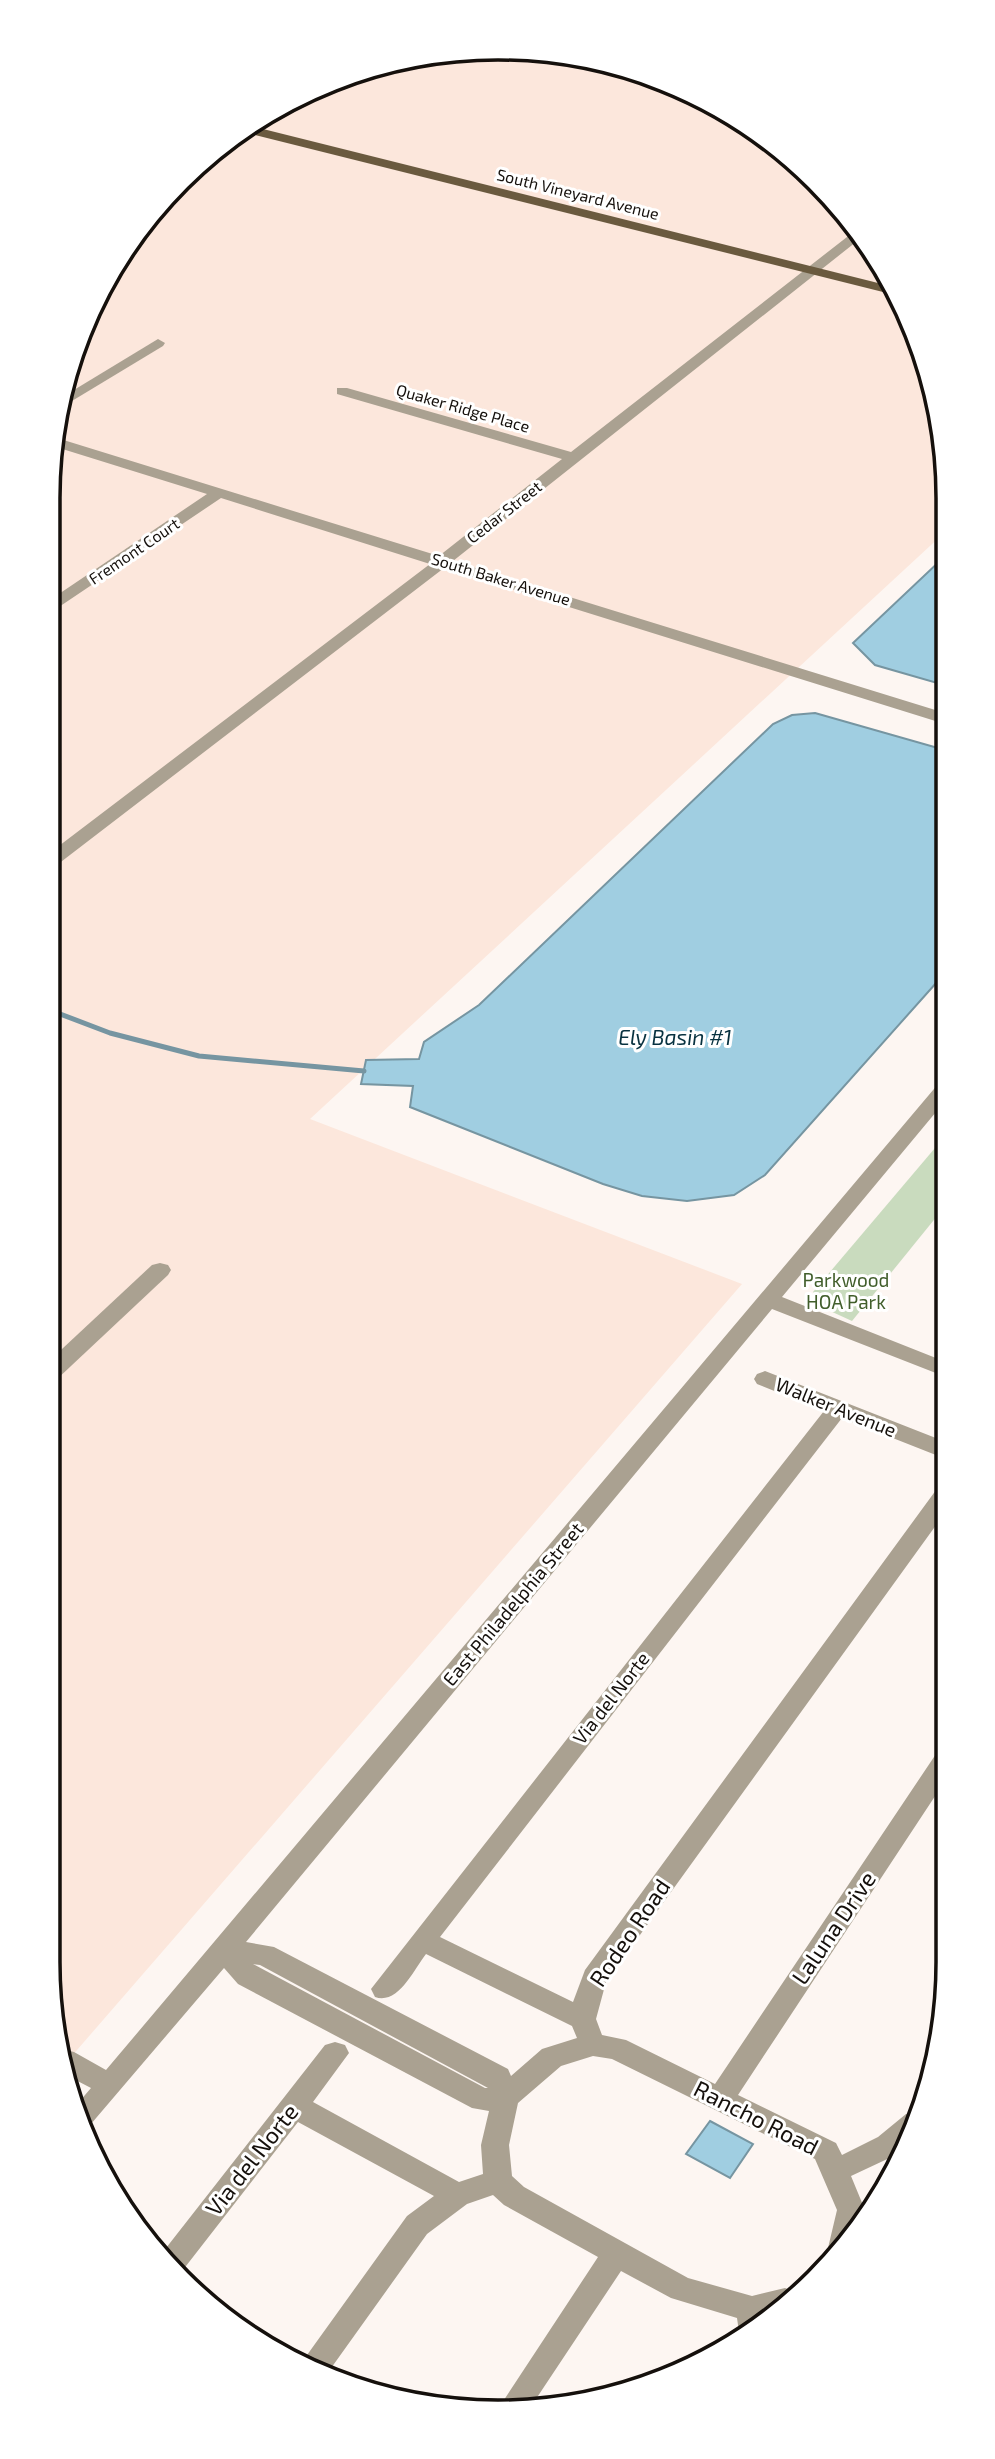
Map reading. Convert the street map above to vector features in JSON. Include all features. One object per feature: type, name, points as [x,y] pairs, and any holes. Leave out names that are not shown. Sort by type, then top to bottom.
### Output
[{"type":"main road","name":"South Vineyard Avenue","points":[[257,131],[882,288]]},
{"type":"street","name":"Cedar Street","points":[[60,854],[443,561],[851,239]]},
{"type":"street","points":[[71,398],[158,343]]},
{"type":"street","name":"Quaker Ridge Place","points":[[342,391],[574,458]]},
{"type":"street","name":"South Baker Avenue","points":[[63,444],[936,716]]},
{"type":"street","name":"Fremont Court","points":[[60,601],[220,492]]},
{"type":"street","name":"East Philadelphia Street","points":[[87,2112],[936,1099]]},
{"type":"street","points":[[60,1364],[160,1270]]},
{"type":"street","points":[[768,1300],[936,1366]]},
{"type":"street","name":"Walker Avenue","points":[[765,1379],[936,1447]]},
{"type":"street","name":"Via del Norte","points":[[384,1989],[838,1408]]},
{"type":"street","name":"Rodeo Road","points":[[582,2019],[594,1978],[936,1507]]},
{"type":"street","name":"Laluna Drive","points":[[720,2099],[936,1775]]},
{"type":"street","points":[[223,1949],[247,1976],[482,2100],[506,2097],[552,2057],[593,2045],[582,2019],[422,1940]]},
{"type":"street","name":"Rancho Road","points":[[593,2045],[615,2048],[826,2151],[851,2210],[848,2225]]},
{"type":"street","name":"Via del Norte","points":[[175,2258],[335,2053]]},
{"type":"street","points":[[72,2064],[109,2085]]},
{"type":"street","points":[[506,2097],[495,2145],[498,2181],[514,2196],[681,2289],[750,2319]]},
{"type":"street","points":[[294,2106],[457,2194]]},
{"type":"street","points":[[834,2171],[869,2158],[897,2140]]},
{"type":"street","points":[[319,2361],[417,2225],[457,2194],[498,2181]]},
{"type":"street","points":[[519,2399],[617,2253]]},
{"type":"shaded area","points":[[469,60],[555,63],[611,74],[638,83],[716,118],[741,133],[786,168],[845,231],[862,254],[890,304],[921,384],[935,469],[936,540],[310,1119],[742,1284],[70,2058],[60,1990],[60,469],[63,440],[74,384],[93,330],[118,278],[168,209],[209,168],[254,133],[330,93],[384,74]]},
{"type":"green space","name":"Parkwood HOA Park","points":[[936,1147],[936,1217],[852,1321],[817,1305],[813,1292]]},
{"type":"water","points":[[936,565],[936,683],[875,665],[853,643]]},
{"type":"water","name":"Ely Basin #1","points":[[815,713],[936,747],[936,983],[765,1175],[734,1195],[687,1201],[642,1196],[603,1184],[410,1107],[413,1086],[361,1084],[366,1060],[419,1059],[424,1042],[479,1005],[773,724],[792,715]]},
{"type":"water","points":[[710,2121],[753,2144],[730,2178],[686,2154]]},
{"type":"waterway","points":[[60,1014],[110,1033],[199,1056],[364,1071]]}]
